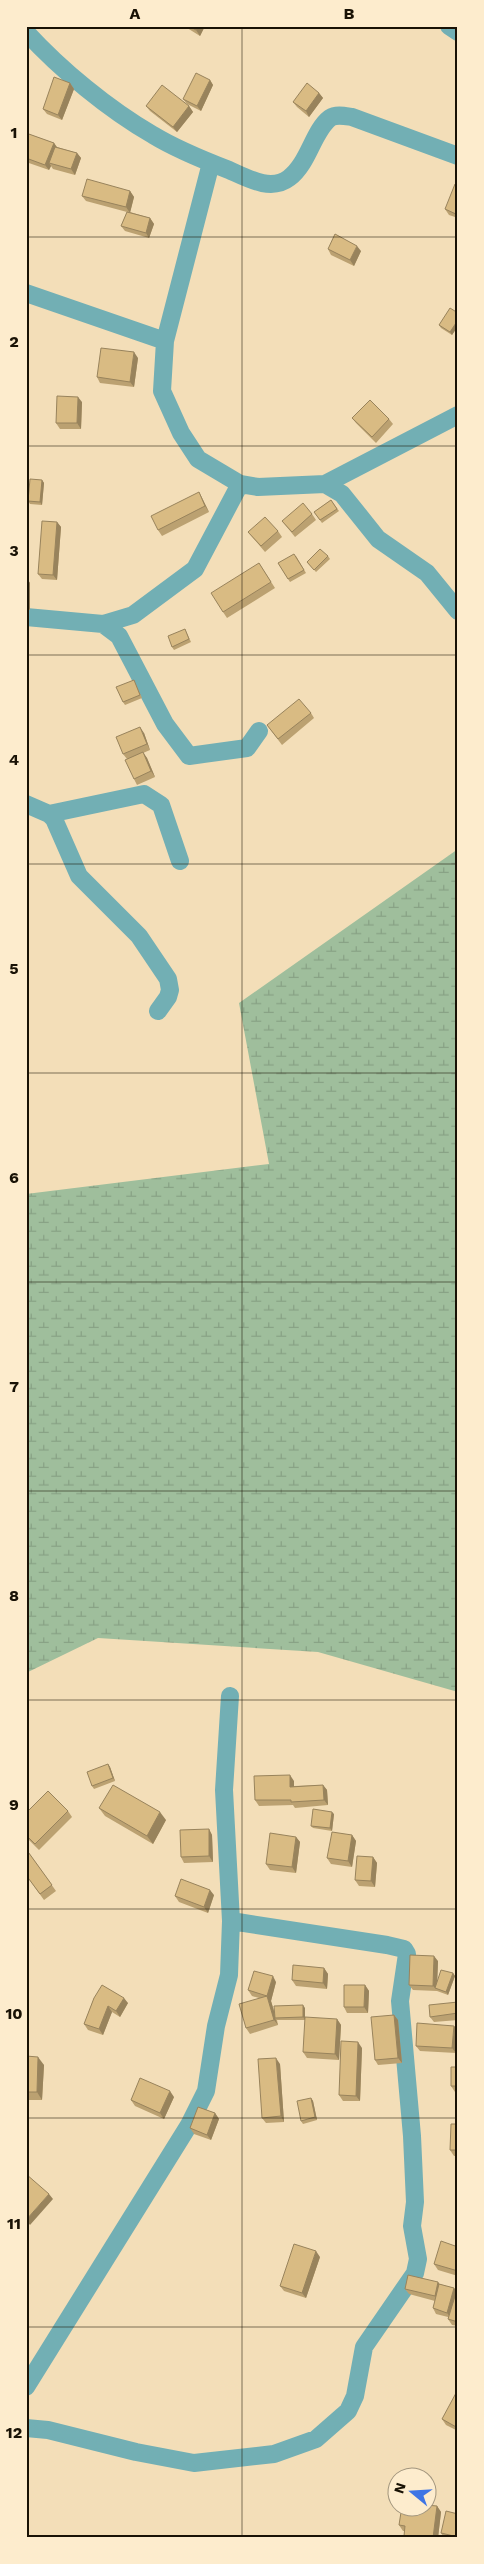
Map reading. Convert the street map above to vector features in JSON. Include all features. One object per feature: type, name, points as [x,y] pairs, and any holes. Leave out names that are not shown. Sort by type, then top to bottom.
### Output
[{"type":"street","points":[[449,26],[458,32]]},
{"type":"street","points":[[26,32],[50,57],[115,109],[153,136],[263,184],[277,184],[289,178],[304,163],[329,118],[338,115],[352,117],[458,156]]},
{"type":"street","points":[[212,163],[165,341],[162,391],[181,432],[198,459],[240,484],[258,487],[324,484],[458,414]]},
{"type":"street","points":[[26,293],[165,341]]},
{"type":"street","points":[[26,617],[103,624],[133,615],[194,569],[240,484]]},
{"type":"street","points":[[324,484],[342,494],[378,539],[427,573],[458,611]]},
{"type":"street","points":[[103,624],[119,636],[165,724],[189,756],[247,748],[259,731]]},
{"type":"street","points":[[49,814],[144,794],[161,805],[180,861]]},
{"type":"street","points":[[26,804],[49,814],[62,834],[83,882],[138,936],[168,979],[170,990],[168,997],[158,1011]]},
{"type":"street","points":[[26,2387],[189,2125],[206,2091],[216,2026],[229,1975],[231,1921],[224,1790],[230,1696]]},
{"type":"street","points":[[26,2428],[48,2430],[136,2452],[194,2463],[274,2454],[316,2438],[348,2411],[355,2396],[364,2347],[415,2274],[418,2259],[412,2226],[415,2202],[412,2136],[400,2001],[408,1954],[404,1949],[387,1945],[231,1921]]},
{"type":"green space","points":[[458,849],[458,1692],[318,1652],[98,1638],[26,1673],[26,1194],[269,1164],[239,1003]]},
{"type":"building","points":[[189,26],[198,26],[196,30]]},
{"type":"building","points":[[196,73],[210,80],[197,106],[183,99]]},
{"type":"building","points":[[54,77],[70,83],[58,115],[43,109]]},
{"type":"building","points":[[307,83],[319,93],[306,111],[293,102]]},
{"type":"building","points":[[162,85],[189,106],[173,127],[146,106]]},
{"type":"building","points":[[26,133],[54,143],[45,165],[26,158]]},
{"type":"building","points":[[55,147],[77,153],[71,169],[49,163]]},
{"type":"building","points":[[87,179],[130,191],[126,207],[82,196]]},
{"type":"building","points":[[455,184],[458,185],[458,215],[445,209]]},
{"type":"building","points":[[127,212],[150,218],[146,233],[121,226]]},
{"type":"building","points":[[335,234],[357,246],[350,260],[328,249]]},
{"type":"building","points":[[450,308],[458,313],[458,320],[450,332],[439,325]]},
{"type":"building","points":[[101,348],[134,352],[130,382],[97,377]]},
{"type":"building","points":[[57,396],[78,397],[77,423],[56,423]]},
{"type":"building","points":[[370,400],[389,419],[372,437],[352,418]]},
{"type":"building","points":[[30,479],[42,480],[40,502],[28,501]]},
{"type":"building","points":[[199,492],[205,506],[158,530],[151,516]]},
{"type":"building","points":[[331,500],[337,509],[320,520],[314,512]]},
{"type":"building","points":[[303,503],[312,514],[292,532],[282,521]]},
{"type":"building","points":[[265,517],[278,531],[261,546],[248,532]]},
{"type":"building","points":[[42,521],[57,522],[53,575],[38,574]]},
{"type":"building","points":[[320,549],[328,556],[314,570],[307,562]]},
{"type":"building","points":[[294,554],[304,570],[288,579],[278,563]]},
{"type":"building","points":[[259,563],[271,582],[223,612],[211,593]]},
{"type":"building","points":[[185,629],[189,639],[172,647],[168,636]]},
{"type":"building","points":[[134,680],[140,695],[123,702],[116,687]]},
{"type":"building","points":[[299,699],[311,713],[278,739],[267,725]]},
{"type":"building","points":[[140,727],[147,744],[123,754],[116,737]]},
{"type":"building","points":[[143,752],[151,771],[134,779],[125,760]]},
{"type":"building","points":[[108,1764],[113,1778],[92,1786],[87,1772]]},
{"type":"building","points":[[290,1775],[290,1787],[323,1785],[324,1800],[291,1802],[291,1800],[255,1800],[254,1776]]},
{"type":"building","points":[[113,1785],[160,1812],[147,1836],[99,1808]]},
{"type":"building","points":[[48,1791],[68,1811],[35,1844],[26,1835],[26,1813]]},
{"type":"building","points":[[313,1809],[332,1812],[330,1828],[311,1826]]},
{"type":"building","points":[[209,1829],[209,1856],[181,1857],[180,1830]]},
{"type":"building","points":[[332,1832],[352,1835],[348,1861],[327,1858]]},
{"type":"building","points":[[270,1833],[296,1837],[292,1867],[266,1864]]},
{"type":"building","points":[[26,1849],[52,1885],[40,1894],[26,1875]]},
{"type":"building","points":[[357,1856],[373,1857],[371,1881],[355,1880]]},
{"type":"building","points":[[181,1879],[210,1890],[204,1907],[175,1896]]},
{"type":"building","points":[[410,1955],[434,1956],[433,1986],[409,1985]]},
{"type":"building","points":[[293,1965],[324,1968],[323,1983],[292,1980]]},
{"type":"building","points":[[441,1970],[453,1973],[446,1992],[435,1988]]},
{"type":"building","points":[[254,1971],[273,1976],[267,1996],[248,1990]]},
{"type":"building","points":[[102,1985],[124,1998],[116,2011],[108,2006],[99,2029],[84,2024],[94,1998]]},
{"type":"building","points":[[344,1985],[365,1985],[364,2007],[344,2007]]},
{"type":"building","points":[[267,1996],[274,2020],[246,2028],[239,2004]]},
{"type":"building","points":[[458,2002],[458,2013],[430,2017],[429,2005]]},
{"type":"building","points":[[303,2005],[303,2017],[275,2018],[274,2006]]},
{"type":"building","points":[[394,2015],[398,2058],[375,2060],[371,2017]]},
{"type":"building","points":[[305,2017],[337,2019],[335,2054],[303,2052]]},
{"type":"building","points":[[417,2023],[454,2026],[452,2048],[416,2046]]},
{"type":"building","points":[[341,2041],[358,2042],[356,2096],[339,2095]]},
{"type":"building","points":[[26,2056],[38,2057],[37,2092],[26,2092]]},
{"type":"building","points":[[276,2058],[281,2116],[262,2118],[258,2059]]},
{"type":"building","points":[[451,2067],[458,2067],[458,2086],[451,2086]]},
{"type":"building","points":[[140,2078],[170,2091],[160,2113],[131,2100]]},
{"type":"building","points":[[311,2098],[315,2117],[301,2121],[297,2101]]},
{"type":"building","points":[[198,2107],[215,2113],[207,2135],[190,2128]]},
{"type":"building","points":[[451,2124],[458,2124],[458,2150],[450,2150]]},
{"type":"building","points":[[26,2174],[49,2194],[26,2220]]},
{"type":"building","points":[[441,2241],[458,2247],[458,2271],[434,2264]]},
{"type":"building","points":[[294,2244],[316,2251],[302,2293],[280,2286]]},
{"type":"building","points":[[408,2275],[438,2282],[435,2296],[405,2289]]},
{"type":"building","points":[[439,2284],[454,2288],[447,2313],[433,2308]]},
{"type":"building","points":[[456,2293],[458,2294],[458,2322],[448,2319]]},
{"type":"building","points":[[456,2393],[458,2394],[458,2428],[442,2419]]},
{"type":"building","points":[[446,2511],[458,2514],[458,2537],[441,2533]]},
{"type":"building","points":[[400,2516],[436,2516],[433,2538],[404,2536],[405,2526],[399,2525]]}]
